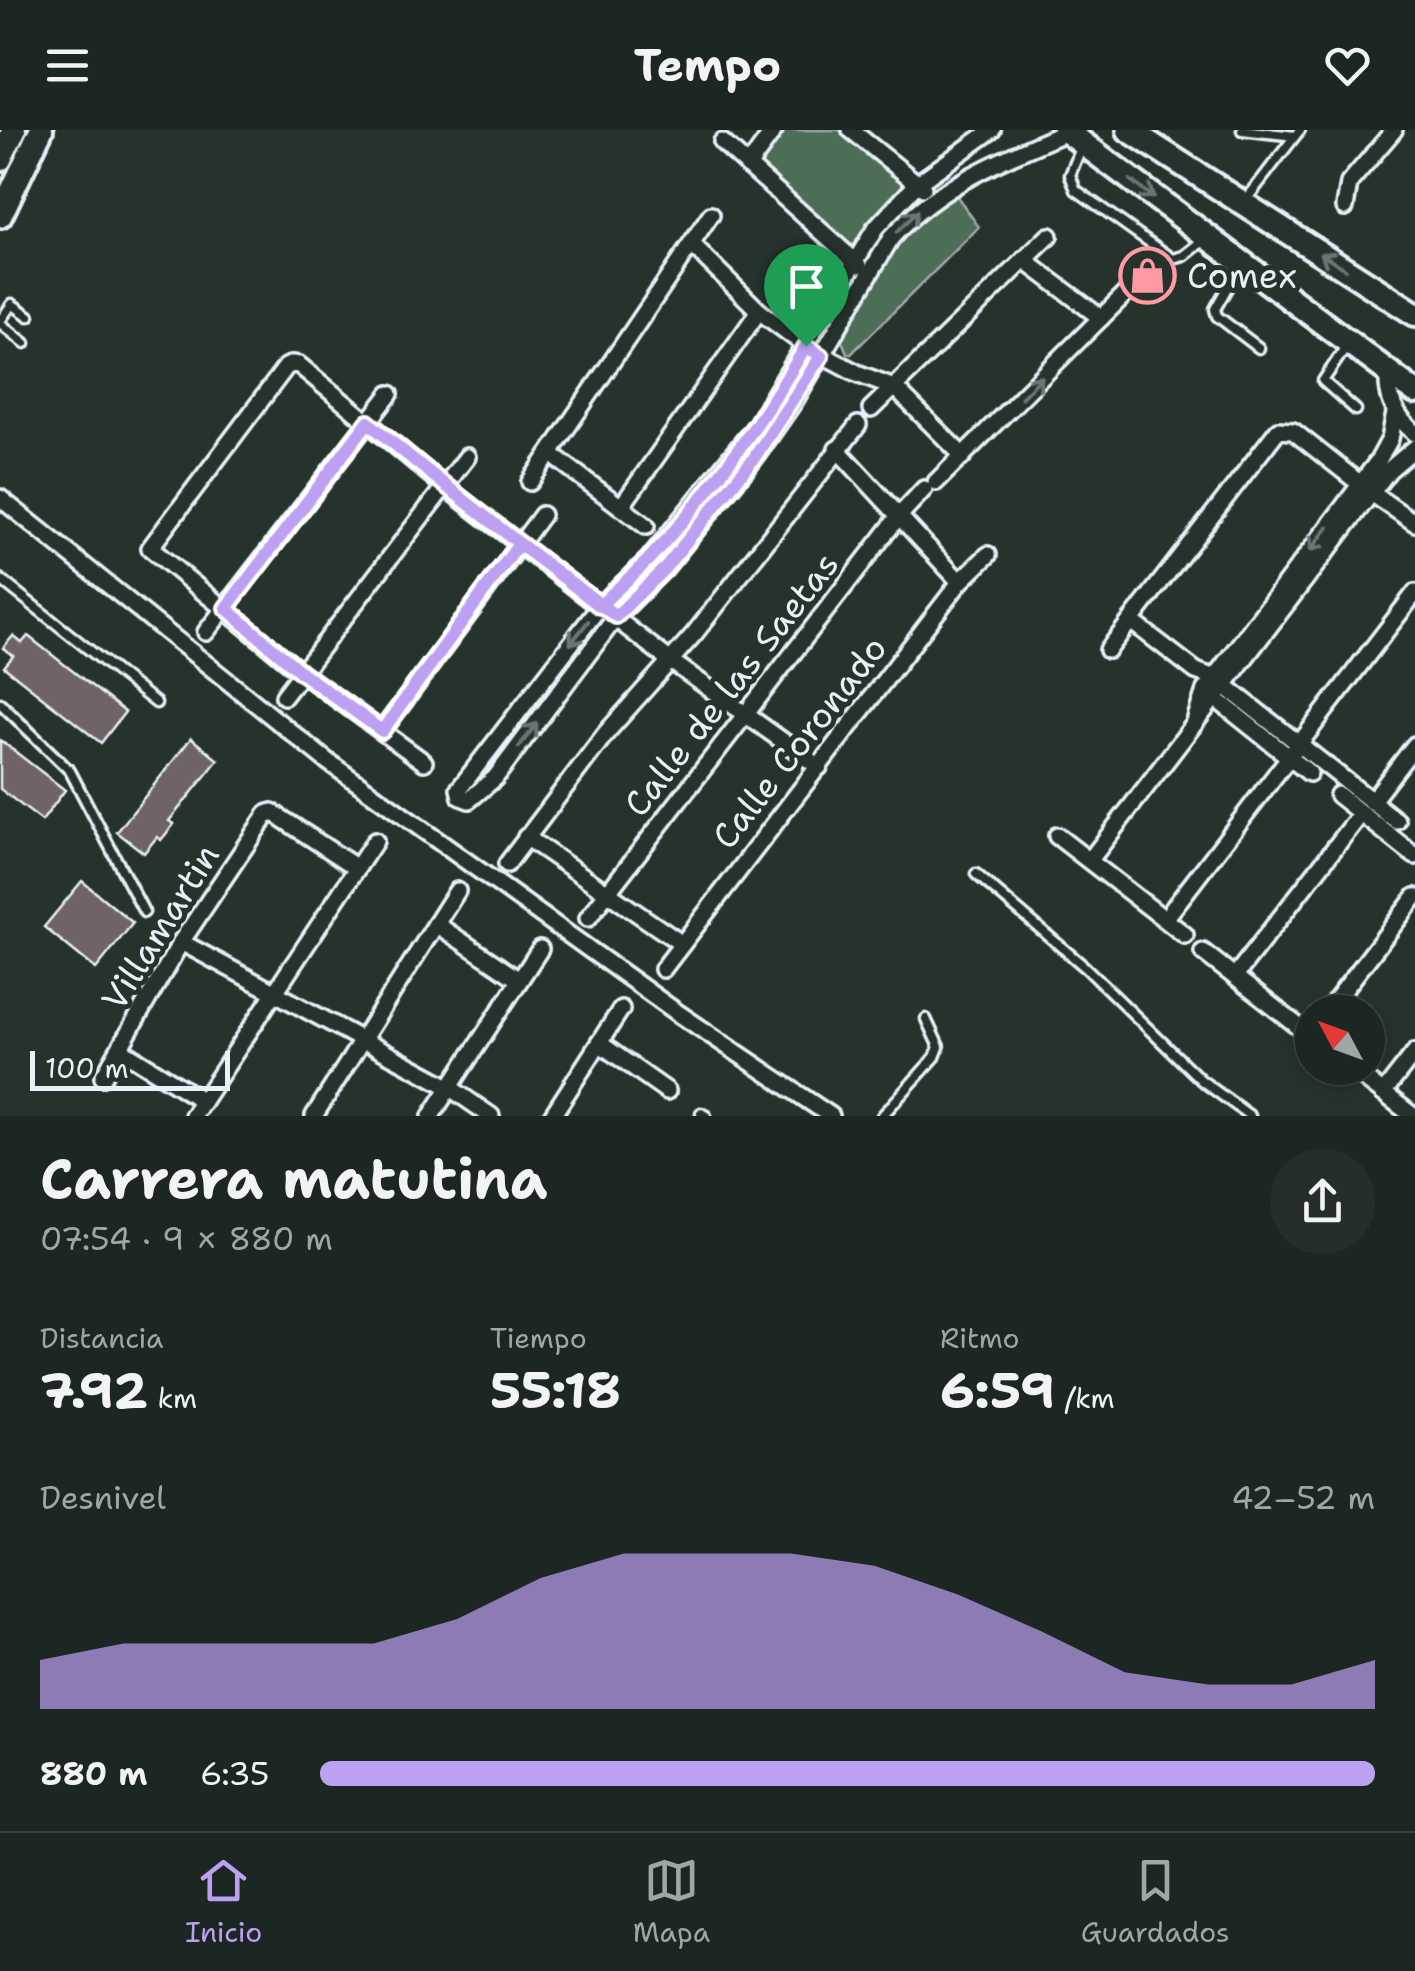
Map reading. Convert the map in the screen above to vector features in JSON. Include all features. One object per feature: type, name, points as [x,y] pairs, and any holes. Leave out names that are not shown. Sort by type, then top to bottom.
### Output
[{"type":"main road","points":[[0,216],[41,130]]},
{"type":"main road","points":[[1129,130],[1415,314]]},
{"type":"main road","points":[[1071,135],[1415,392]]},
{"type":"street","points":[[748,166],[774,130]]},
{"type":"street","points":[[851,130],[933,198]]},
{"type":"street","points":[[992,130],[918,184],[875,229],[755,427],[649,559],[600,606],[458,789],[460,797],[469,800],[496,778],[616,616],[664,569],[754,458],[892,238],[933,198],[1022,150],[1071,135]]},
{"type":"street","points":[[1345,206],[1350,183],[1394,130]]},
{"type":"street","points":[[722,142],[871,273]]},
{"type":"street","points":[[530,482],[711,215]]},
{"type":"street","points":[[871,409],[1049,236]]},
{"type":"street","points":[[692,246],[760,310],[806,346],[894,386],[962,456]]},
{"type":"street","points":[[1024,260],[1101,318]]},
{"type":"street","name":"Calle de las Saetas","points":[[588,918],[898,516],[1129,290]]},
{"type":"street","points":[[621,507],[760,310]]},
{"type":"street","points":[[424,762],[302,673],[150,548],[292,364],[299,365],[444,486],[668,659],[819,767]]},
{"type":"street","points":[[1388,370],[1388,392],[1396,413],[1415,433]]},
{"type":"street","points":[[206,632],[390,394]]},
{"type":"street","points":[[1366,490],[1396,413]]},
{"type":"street","points":[[507,864],[606,733],[694,634],[858,424]]},
{"type":"street","points":[[1108,650],[1278,430],[1289,429],[1298,434],[1366,490],[1415,523]]},
{"type":"street","points":[[1090,860],[1366,490],[1415,448]]},
{"type":"street","points":[[837,450],[960,582]]},
{"type":"street","points":[[551,454],[646,526]]},
{"type":"street","points":[[284,696],[467,457]]},
{"type":"street","points":[[0,498],[327,761],[675,1011],[831,1116]]},
{"type":"street","points":[[382,731],[542,515]]},
{"type":"street","name":"Calle Coronado","points":[[663,969],[960,582],[988,556]]},
{"type":"street","points":[[1165,919],[1415,593]]},
{"type":"street","points":[[1131,621],[1294,751],[1398,821]]},
{"type":"street","points":[[1372,801],[1415,745]]},
{"type":"street","points":[[1294,751],[1310,772]]},
{"type":"street","points":[[1338,795],[1415,856]]},
{"type":"street","name":"Villamartin","points":[[103,1078],[181,942],[266,814],[272,812],[357,868]]},
{"type":"street","points":[[1235,976],[1360,814]]},
{"type":"street","points":[[1057,836],[1186,935]]},
{"type":"street","points":[[526,837],[682,944]]},
{"type":"street","points":[[193,1116],[375,841]]},
{"type":"street","points":[[314,1116],[456,891]]},
{"type":"street","points":[[1340,995],[1415,897]]},
{"type":"street","points":[[436,924],[519,980]]},
{"type":"street","points":[[181,942],[449,1087],[491,1116]]},
{"type":"street","points":[[431,1116],[540,949]]},
{"type":"street","points":[[1203,952],[1295,1021]]},
{"type":"street","points":[[552,1116],[621,1009]]},
{"type":"street","points":[[599,1043],[667,1091]]},
{"type":"street","points":[[120,1050],[203,1101]]},
{"type":"street","points":[[1383,1093],[1415,1052]]},
{"type":"street","points":[[1373,1085],[1413,1116]]},
{"type":"lane","points":[[1242,130],[1298,133]]},
{"type":"lane","points":[[1242,205],[1298,133]]},
{"type":"lane","points":[[1071,135],[1070,182],[1091,201],[1173,259],[1184,256],[1207,238]]},
{"type":"lane","points":[[1242,263],[1216,309],[1218,316],[1259,348]]},
{"type":"lane","points":[[25,343],[0,322],[10,304],[29,316]]},
{"type":"lane","points":[[1349,342],[1323,381],[1356,410]]},
{"type":"lane","points":[[1,581],[156,703]]},
{"type":"lane","points":[[0,703],[70,771],[144,912]]},
{"type":"lane","points":[[976,874],[1086,968],[1202,1080],[1250,1116]]},
{"type":"lane","points":[[882,1116],[936,1057],[939,1047],[926,1019]]},
{"type":"green space","points":[[783,130],[839,130],[906,183],[852,250],[760,165]]},
{"type":"green space","points":[[956,195],[979,227],[851,354],[847,353],[842,341],[889,259],[919,222]]},
{"type":"building","points":[[13,636],[22,643],[28,636],[125,712],[101,743],[4,667],[13,656],[3,648]]},
{"type":"building","points":[[191,738],[218,760],[169,821],[174,824],[144,853],[117,832]]},
{"type":"building","points":[[0,740],[65,790],[42,821],[0,789]]},
{"type":"building","points":[[82,881],[133,923],[96,969],[44,927]]},
{"type":"place","name":"Comex","points":[[1148,275]]},
{"type":"route","points":[[806,346],[755,427],[698,499],[649,559],[600,606],[368,422],[226,608],[302,673],[382,731],[519,544],[600,606],[616,616],[664,569],[775,431],[821,356],[806,346]]}]
